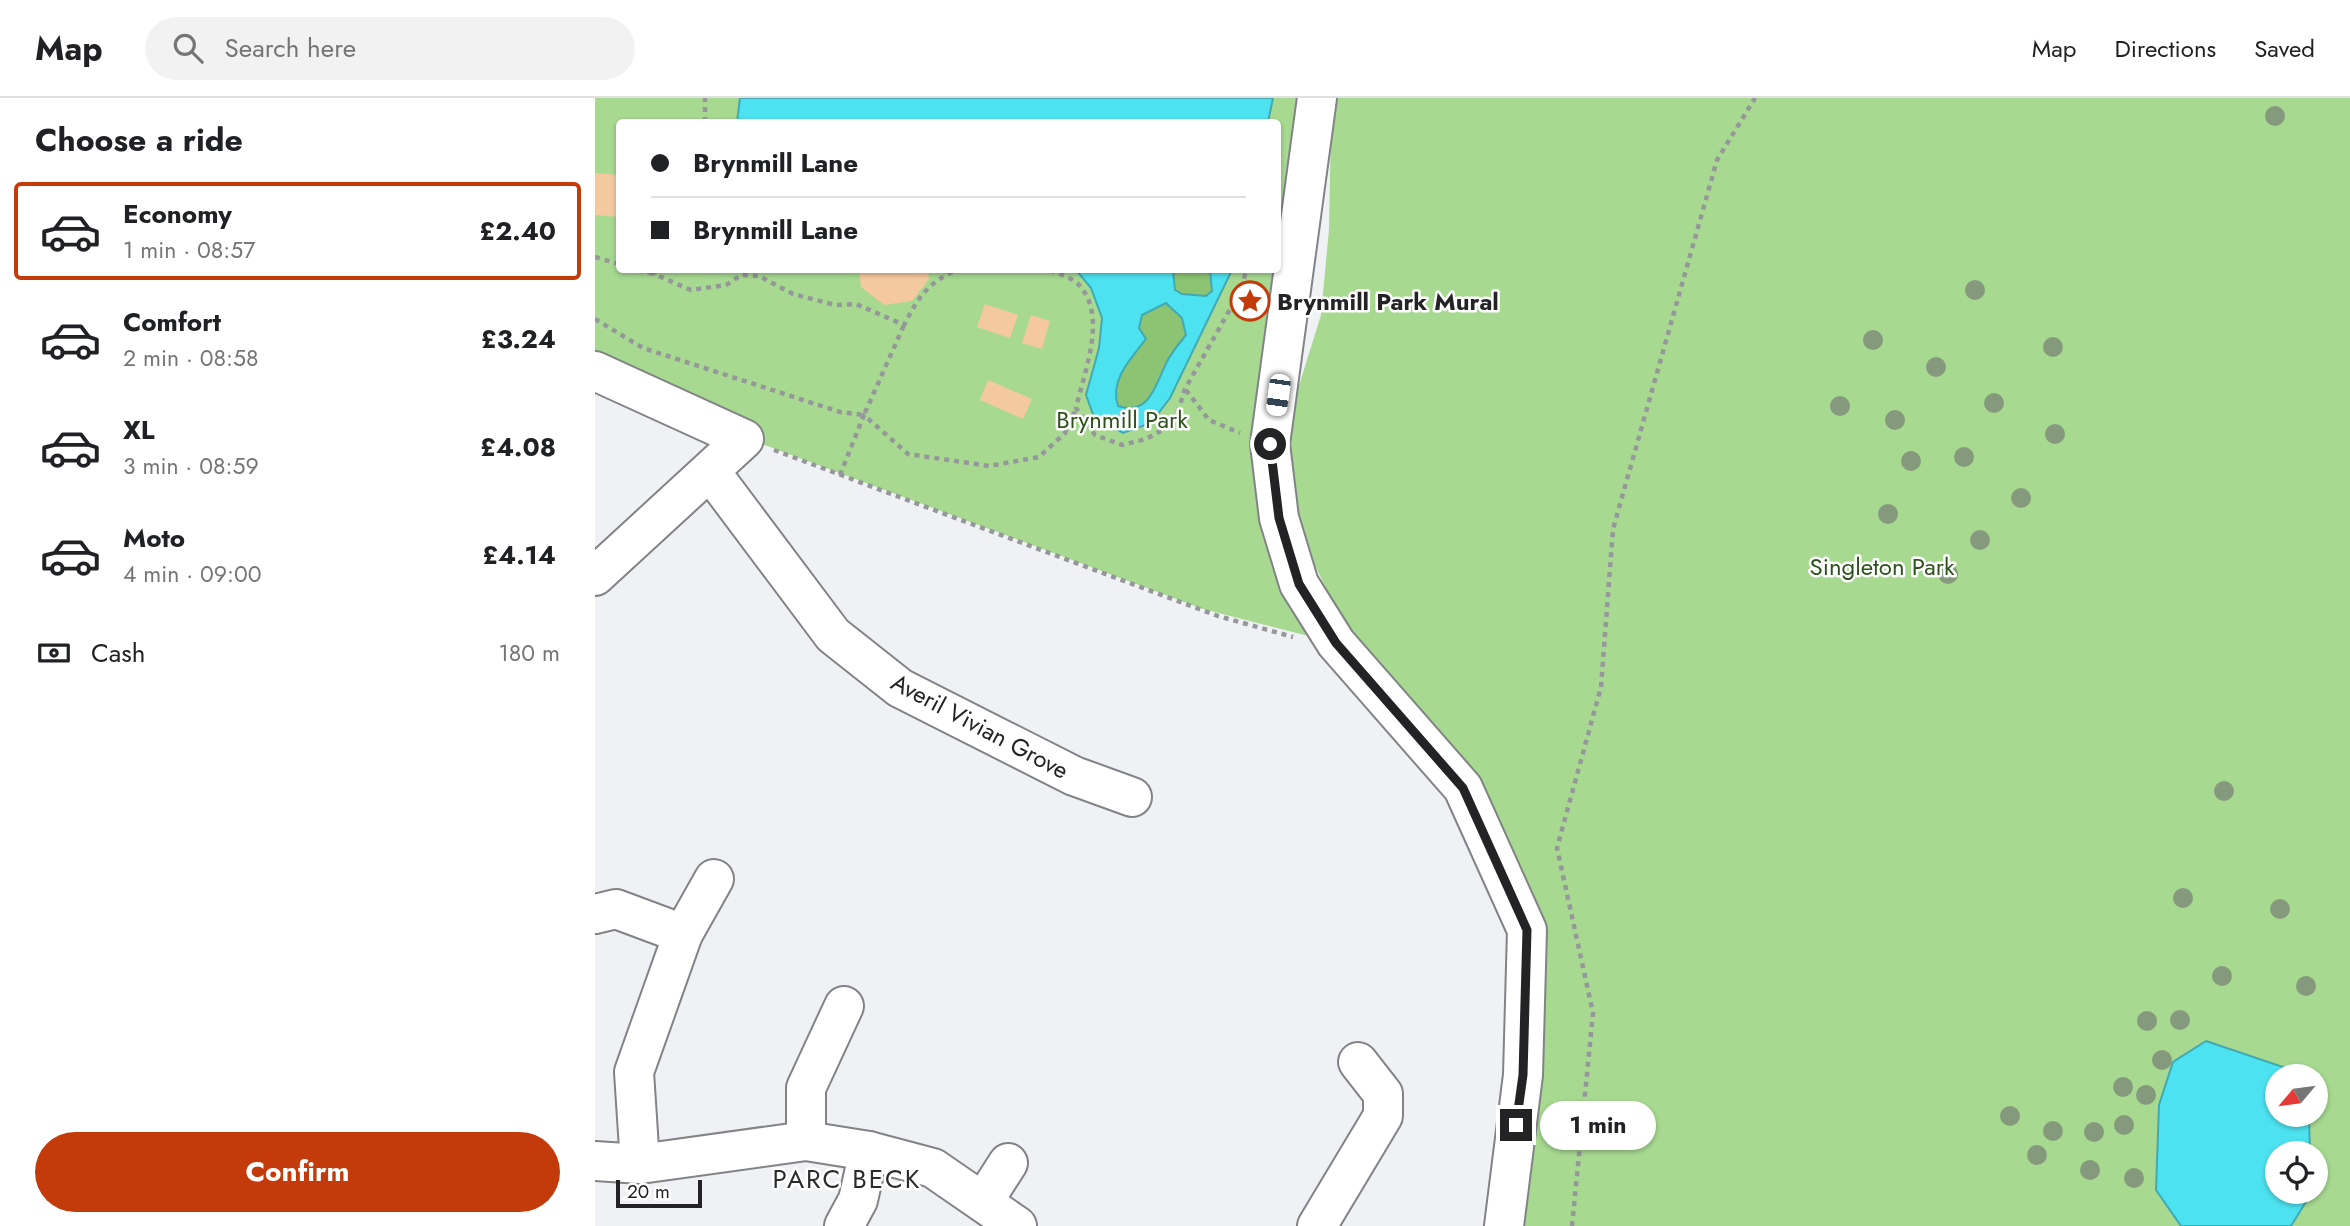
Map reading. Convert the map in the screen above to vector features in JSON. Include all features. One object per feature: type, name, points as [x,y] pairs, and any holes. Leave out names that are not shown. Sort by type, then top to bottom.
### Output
[{"type":"street","points":[[1317,98],[1270,444],[1279,518],[1299,584],[1336,643],[1463,788],[1527,930],[1523,1075],[1504,1226]]},
{"type":"street","points":[[595,371],[744,439],[595,576]]},
{"type":"street","name":"Averil Vivian Grove","points":[[710,471],[833,635],[900,688],[1074,776],[1132,797]]},
{"type":"street","points":[[640,1164],[634,1072],[683,934],[714,879]]},
{"type":"street","points":[[595,914],[617,909],[683,934]]},
{"type":"street","points":[[806,1141],[806,1088],[844,1006]]},
{"type":"street","points":[[1317,1226],[1383,1116],[1383,1094],[1358,1062]]},
{"type":"street","points":[[595,1160],[640,1164],[806,1141],[869,1151],[933,1168],[1000,1213],[1008,1163]]},
{"type":"street","points":[[844,1226],[858,1200],[869,1151]]},
{"type":"path","points":[[705,98],[705,119]]},
{"type":"path","points":[[1572,1226],[1593,1013],[1557,848],[1601,687],[1613,528],[1717,160],[1755,98]]},
{"type":"path","points":[[595,257],[616,263]]},
{"type":"path","points":[[657,273],[691,290],[726,285],[741,275],[759,276],[793,294],[835,304],[856,304],[904,325]]},
{"type":"path","points":[[840,475],[917,299],[933,281],[950,273]]},
{"type":"path","points":[[595,318],[643,348],[840,412],[864,415],[908,454],[989,466],[1039,457],[1065,433],[1076,408],[1094,324],[1089,300],[1079,283],[1057,273]]},
{"type":"path","points":[[1076,408],[1095,435],[1122,445],[1146,439],[1165,428],[1178,411],[1185,390],[1242,288],[1245,273]]},
{"type":"path","points":[[1185,390],[1209,420],[1270,444]]},
{"type":"path","points":[[744,439],[1218,615],[1300,639],[1336,643]]},
{"type":"green space","name":"Brynmill Park","points":[[595,98],[1317,98],[1270,444],[1336,643],[1203,609],[751,440],[595,371]]},
{"type":"green space","name":"Singleton Park","points":[[1336,98],[2350,98],[2350,1226],[1517,1226],[1543,965],[1329,594],[1312,560],[1286,477],[1292,408],[1321,315],[1329,229],[1331,127]]},
{"type":"green space","points":[[1173,273],[1210,273],[1212,292],[1206,296],[1182,294],[1175,290]]},
{"type":"green space","points":[[1166,302],[1182,318],[1186,335],[1169,358],[1156,386],[1145,401],[1129,408],[1117,406],[1115,397],[1119,379],[1146,339],[1139,328],[1142,315]]},
{"type":"water","points":[[740,98],[1273,98],[1269,119],[737,119]]},
{"type":"water","points":[[1078,273],[1173,273],[1175,290],[1182,294],[1206,296],[1212,291],[1210,273],[1231,273],[1170,398],[1151,423],[1123,433],[1094,417],[1086,395],[1099,348],[1102,318],[1091,288]],"holes":[[[1166,303],[1182,318],[1186,335],[1169,358],[1146,401],[1129,408],[1118,406],[1116,388],[1119,379],[1146,339],[1139,328],[1142,315]]]},
{"type":"water","points":[[2206,1041],[2274,1064],[2265,1064],[2265,1127],[2309,1127],[2310,1141],[2265,1141],[2265,1204],[2305,1204],[2291,1226],[2181,1226],[2156,1190],[2159,1105],[2173,1062]]},
{"type":"building","points":[[595,173],[616,175],[616,217],[595,215]]},
{"type":"building","points":[[859,273],[928,273],[929,279],[912,301],[884,305],[861,287]]},
{"type":"building","points":[[985,304],[1018,315],[1010,338],[977,327]]},
{"type":"building","points":[[1031,315],[1050,321],[1042,349],[1022,343]]},
{"type":"building","points":[[988,380],[1032,399],[1023,419],[980,400]]},
{"type":"place","name":"Brynmill Park Mural","points":[[1250,301]]},
{"type":"district","name":"PARC BECK","points":[[847,1179]]},
{"type":"route","points":[[1270,444],[1279,518],[1299,584],[1336,643],[1463,788],[1527,930],[1523,1075],[1516,1125]]}]
